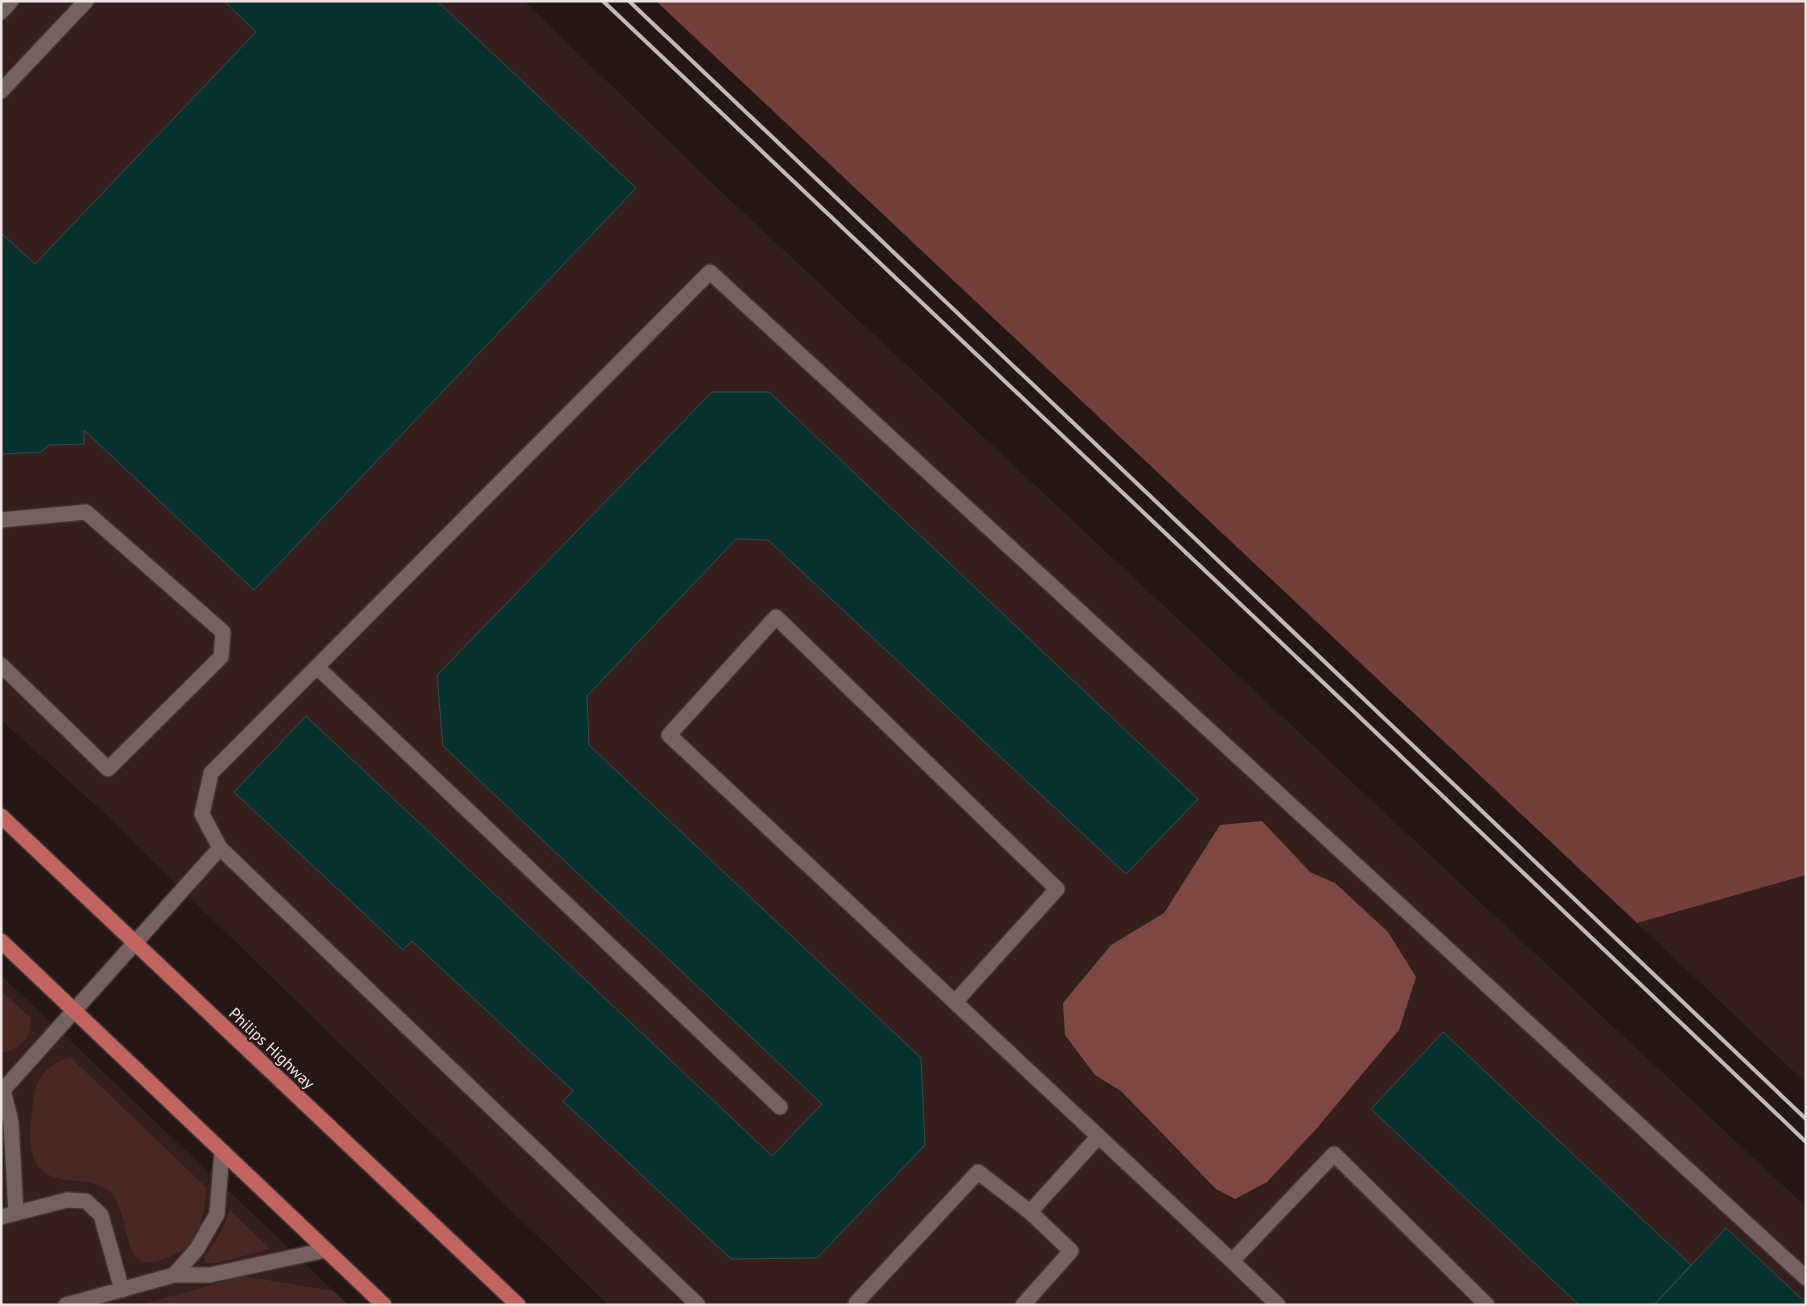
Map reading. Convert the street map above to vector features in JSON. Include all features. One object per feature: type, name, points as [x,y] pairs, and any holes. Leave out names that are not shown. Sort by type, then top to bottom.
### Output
[{"type":"main road","name":"Philips Highway","points":[[1,816],[518,1305]]},
{"type":"main road","points":[[1,942],[384,1305]]},
{"type":"street","points":[[1,12],[11,1]]},
{"type":"street","points":[[1,91],[86,1]]},
{"type":"street","points":[[698,1305],[220,848],[202,814],[211,773],[710,272],[1806,1278]]},
{"type":"street","points":[[1,520],[86,512],[223,632],[221,657],[108,769],[1,665]]},
{"type":"street","points":[[955,1002],[1057,889],[776,617],[669,735],[1278,1305]]},
{"type":"street","points":[[317,667],[780,1107]]},
{"type":"street","points":[[122,1290],[101,1215],[86,1201],[67,1200],[9,1215],[11,1122],[2,1090],[136,944],[220,848]]},
{"type":"street","points":[[1030,1212],[1098,1137]]},
{"type":"street","points":[[174,1274],[197,1249],[217,1214],[222,1151]]},
{"type":"street","points":[[1232,1261],[1334,1154],[1487,1305]]},
{"type":"street","points":[[858,1305],[856,1303],[978,1172],[1030,1212],[1071,1251],[1023,1305]]},
{"type":"street","points":[[66,1305],[174,1274],[210,1275],[326,1250]]},
{"type":"shaded area","points":[[1,1],[524,1],[710,181],[1806,1207],[1806,1305],[608,1305],[111,819],[1,720]]},
{"type":"shaded area","points":[[656,1],[1806,1],[1806,875],[1637,923]]},
{"type":"shaded area","points":[[1262,821],[1310,872],[1335,883],[1388,932],[1416,977],[1399,1030],[1317,1128],[1267,1182],[1235,1199],[1216,1189],[1121,1091],[1095,1075],[1065,1035],[1063,1003],[1111,945],[1164,913],[1220,825]]},
{"type":"shaded area","points":[[1806,875],[1806,1083],[1637,923]]},
{"type":"shaded area","points":[[1,975],[334,1291],[243,1276],[139,1305],[1,1305]]},
{"type":"shaded area","points":[[1,991],[31,1018],[29,1032],[24,1042],[2,1053]]},
{"type":"shaded area","points":[[70,1057],[207,1188],[203,1215],[197,1233],[186,1247],[179,1252],[151,1262],[142,1261],[136,1257],[132,1250],[119,1208],[111,1193],[96,1184],[53,1177],[43,1171],[36,1163],[30,1141],[34,1094],[44,1073],[55,1064]]},
{"type":"shaded area","points":[[230,1210],[270,1249],[216,1263],[206,1263],[204,1257],[222,1230]]},
{"type":"shaded area","points":[[243,1276],[334,1291],[348,1305],[139,1305]]},
{"type":"building","points":[[224,1],[437,1],[636,188],[254,590],[84,430],[84,444],[49,445],[41,452],[1,454],[1,233],[35,264],[256,32]]},
{"type":"building","points":[[712,392],[769,392],[1198,799],[1126,874],[768,540],[736,539],[587,696],[589,745],[921,1058],[925,1145],[817,1258],[731,1259],[563,1101],[573,1091],[412,941],[403,950],[234,792],[306,716],[772,1156],[822,1104],[443,746],[437,675]]},
{"type":"building","points":[[1443,1032],[1691,1265],[1654,1305],[1579,1305],[1371,1109]]},
{"type":"building","points":[[1726,1228],[1806,1303],[1806,1305],[1654,1305]]},
{"type":"railway","points":[[603,1],[1806,1142]]},
{"type":"railway","points":[[629,1],[1806,1119]]}]
